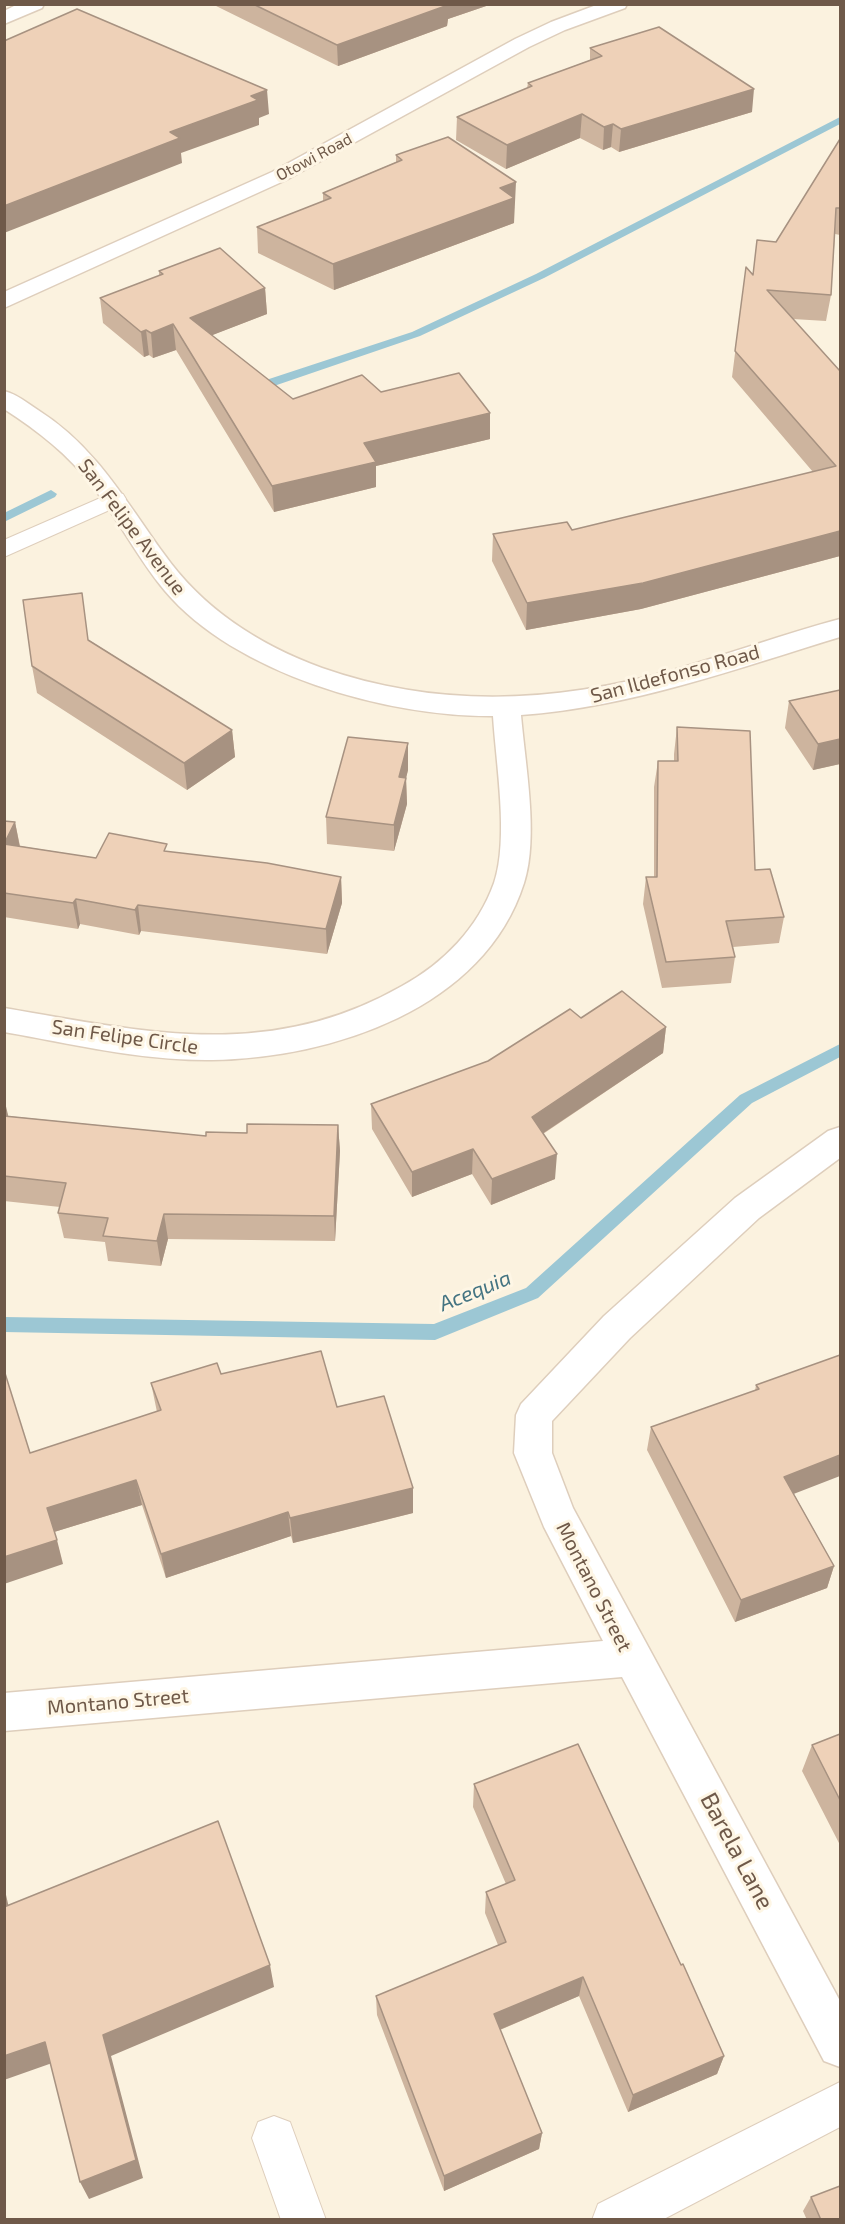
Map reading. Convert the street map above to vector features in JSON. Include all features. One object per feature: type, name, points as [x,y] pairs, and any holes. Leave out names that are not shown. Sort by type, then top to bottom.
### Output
[{"type":"street","points":[[4,18],[35,4]]},
{"type":"street","name":"Otowi Road","points":[[4,301],[279,177],[522,42],[618,4]]},
{"type":"street","name":"San Felipe Avenue","points":[[4,398],[66,441],[114,499],[165,574],[186,599],[213,622],[245,644],[280,662],[322,678],[369,691],[454,704],[506,707]]},
{"type":"street","name":"San Ildefonso Road","points":[[506,707],[550,703],[641,686],[840,628]]},
{"type":"street","name":"San Felipe Circle","points":[[4,1020],[160,1045],[211,1048],[261,1046],[313,1036],[356,1023],[398,1004],[432,984],[461,961],[483,934],[499,908],[509,882],[514,854],[514,826],[506,707]]},
{"type":"street","name":"Montano Street","points":[[4,1712],[633,1657],[557,1515],[533,1453],[534,1415],[617,1327],[738,1216],[840,1140]]},
{"type":"street","name":"Barela Lane","points":[[633,1657],[840,2045]]},
{"type":"lane","points":[[4,550],[114,499]]},
{"type":"lane","points":[[614,2220],[840,2104]]},
{"type":"lane","points":[[274,2138],[304,2220]]},
{"type":"building","points":[[253,4],[448,4],[448,5],[337,45]]},
{"type":"building","points":[[77,9],[267,90],[251,96],[258,100],[170,132],[180,138],[4,206],[4,41]]},
{"type":"building","points":[[659,27],[754,89],[621,129],[613,124],[604,127],[582,114],[507,145],[457,117],[532,86],[528,83],[602,56],[590,48]]},
{"type":"building","points":[[448,137],[516,182],[500,188],[514,198],[333,264],[257,227],[331,198],[323,193],[402,160],[396,155]]},
{"type":"building","points":[[840,139],[840,208],[836,208],[831,295],[767,290],[840,371],[840,531],[643,583],[527,603],[493,534],[567,522],[572,530],[836,466],[735,351],[746,267],[753,275],[757,240],[776,242]]},
{"type":"building","points":[[220,248],[265,288],[190,318],[293,399],[362,375],[381,392],[459,373],[490,413],[364,443],[376,462],[272,486],[173,324],[151,333],[146,330],[141,332],[100,298],[163,274],[159,271]]},
{"type":"building","points":[[82,593],[88,640],[232,730],[184,763],[32,666],[23,600]]},
{"type":"building","points":[[840,690],[840,739],[818,744],[789,701]]},
{"type":"building","points":[[677,727],[750,731],[755,870],[770,869],[784,917],[726,921],[735,957],[666,962],[646,877],[657,877],[658,761],[678,761]]},
{"type":"building","points":[[348,737],[408,743],[399,777],[406,778],[394,825],[326,817]]},
{"type":"building","points":[[4,821],[15,822],[4,844]]},
{"type":"building","points":[[109,833],[167,844],[164,851],[267,863],[341,877],[326,929],[138,905],[135,910],[76,899],[73,903],[4,893],[4,844],[96,858]]},
{"type":"building","points":[[622,991],[666,1027],[532,1117],[557,1154],[492,1179],[473,1149],[412,1172],[371,1104],[488,1061],[570,1009],[581,1018]]},
{"type":"building","points":[[4,1116],[206,1136],[206,1132],[247,1133],[247,1124],[338,1125],[334,1216],[164,1214],[157,1241],[103,1236],[108,1218],[58,1213],[66,1183],[4,1176]]},
{"type":"building","points":[[321,1351],[337,1407],[384,1396],[413,1488],[290,1518],[288,1512],[161,1554],[136,1480],[47,1508],[57,1540],[4,1557],[4,1370],[30,1453],[161,1410],[151,1383],[217,1363],[221,1374]]},
{"type":"building","points":[[840,1355],[840,1455],[784,1477],[834,1566],[741,1600],[651,1427],[759,1389],[756,1385]]},
{"type":"building","points":[[840,1734],[840,1800],[812,1745]]},
{"type":"building","points":[[578,1744],[681,1965],[683,1964],[724,2056],[633,2095],[583,1977],[494,2014],[542,2133],[444,2176],[376,1996],[506,1942],[486,1892],[515,1880],[474,1784]]},
{"type":"building","points":[[218,1821],[270,1965],[103,2035],[136,2160],[80,2182],[45,2042],[4,2056],[4,1907]]},
{"type":"building","points":[[840,2186],[840,2220],[821,2220],[811,2197]]},
{"type":"waterway","points":[[267,384],[416,334],[540,276],[840,120]]},
{"type":"waterway","points":[[4,518],[51,494]]},
{"type":"waterway","name":"Acequia","points":[[4,1324],[435,1332],[532,1293],[746,1099],[840,1050]]}]
